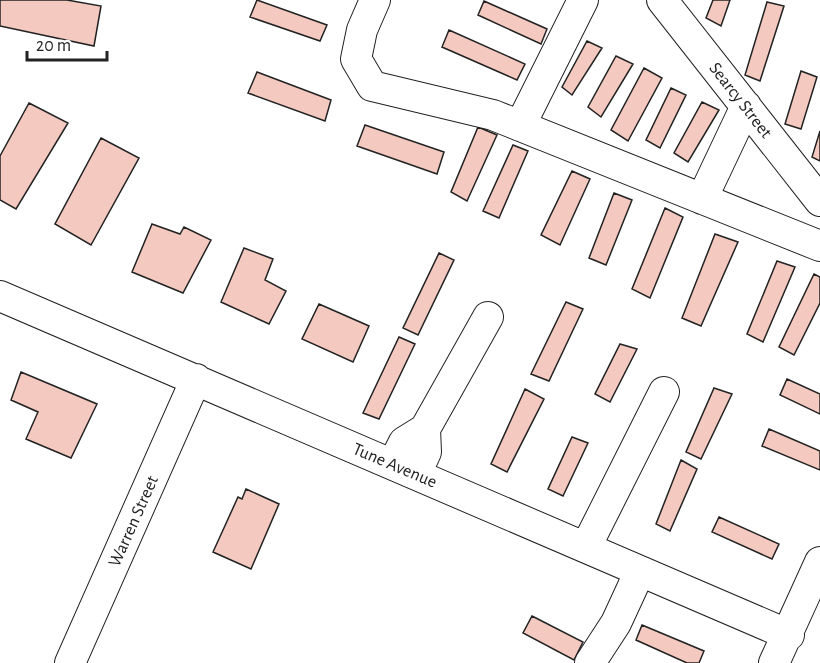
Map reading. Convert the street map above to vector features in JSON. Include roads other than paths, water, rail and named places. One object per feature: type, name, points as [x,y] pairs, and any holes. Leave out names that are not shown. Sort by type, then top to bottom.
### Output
[{"type":"street","points":[[375,0],[362,30],[356,59],[372,86],[494,115],[820,246]]},
{"type":"street","points":[[520,126],[584,0]]},
{"type":"street","name":"Searcy Street","points":[[662,0],[820,201]]},
{"type":"street","points":[[702,199],[746,106]]},
{"type":"street","name":"Tune Avenue","points":[[0,296],[789,635]]},
{"type":"street","points":[[404,469],[426,452],[425,429],[488,317]]},
{"type":"street","name":"Warren Street","points":[[70,663],[196,379]]},
{"type":"street","points":[[586,547],[664,392]]},
{"type":"street","points":[[774,663],[789,635],[820,562]]},
{"type":"street","points":[[590,663],[616,623],[640,571]]}]
